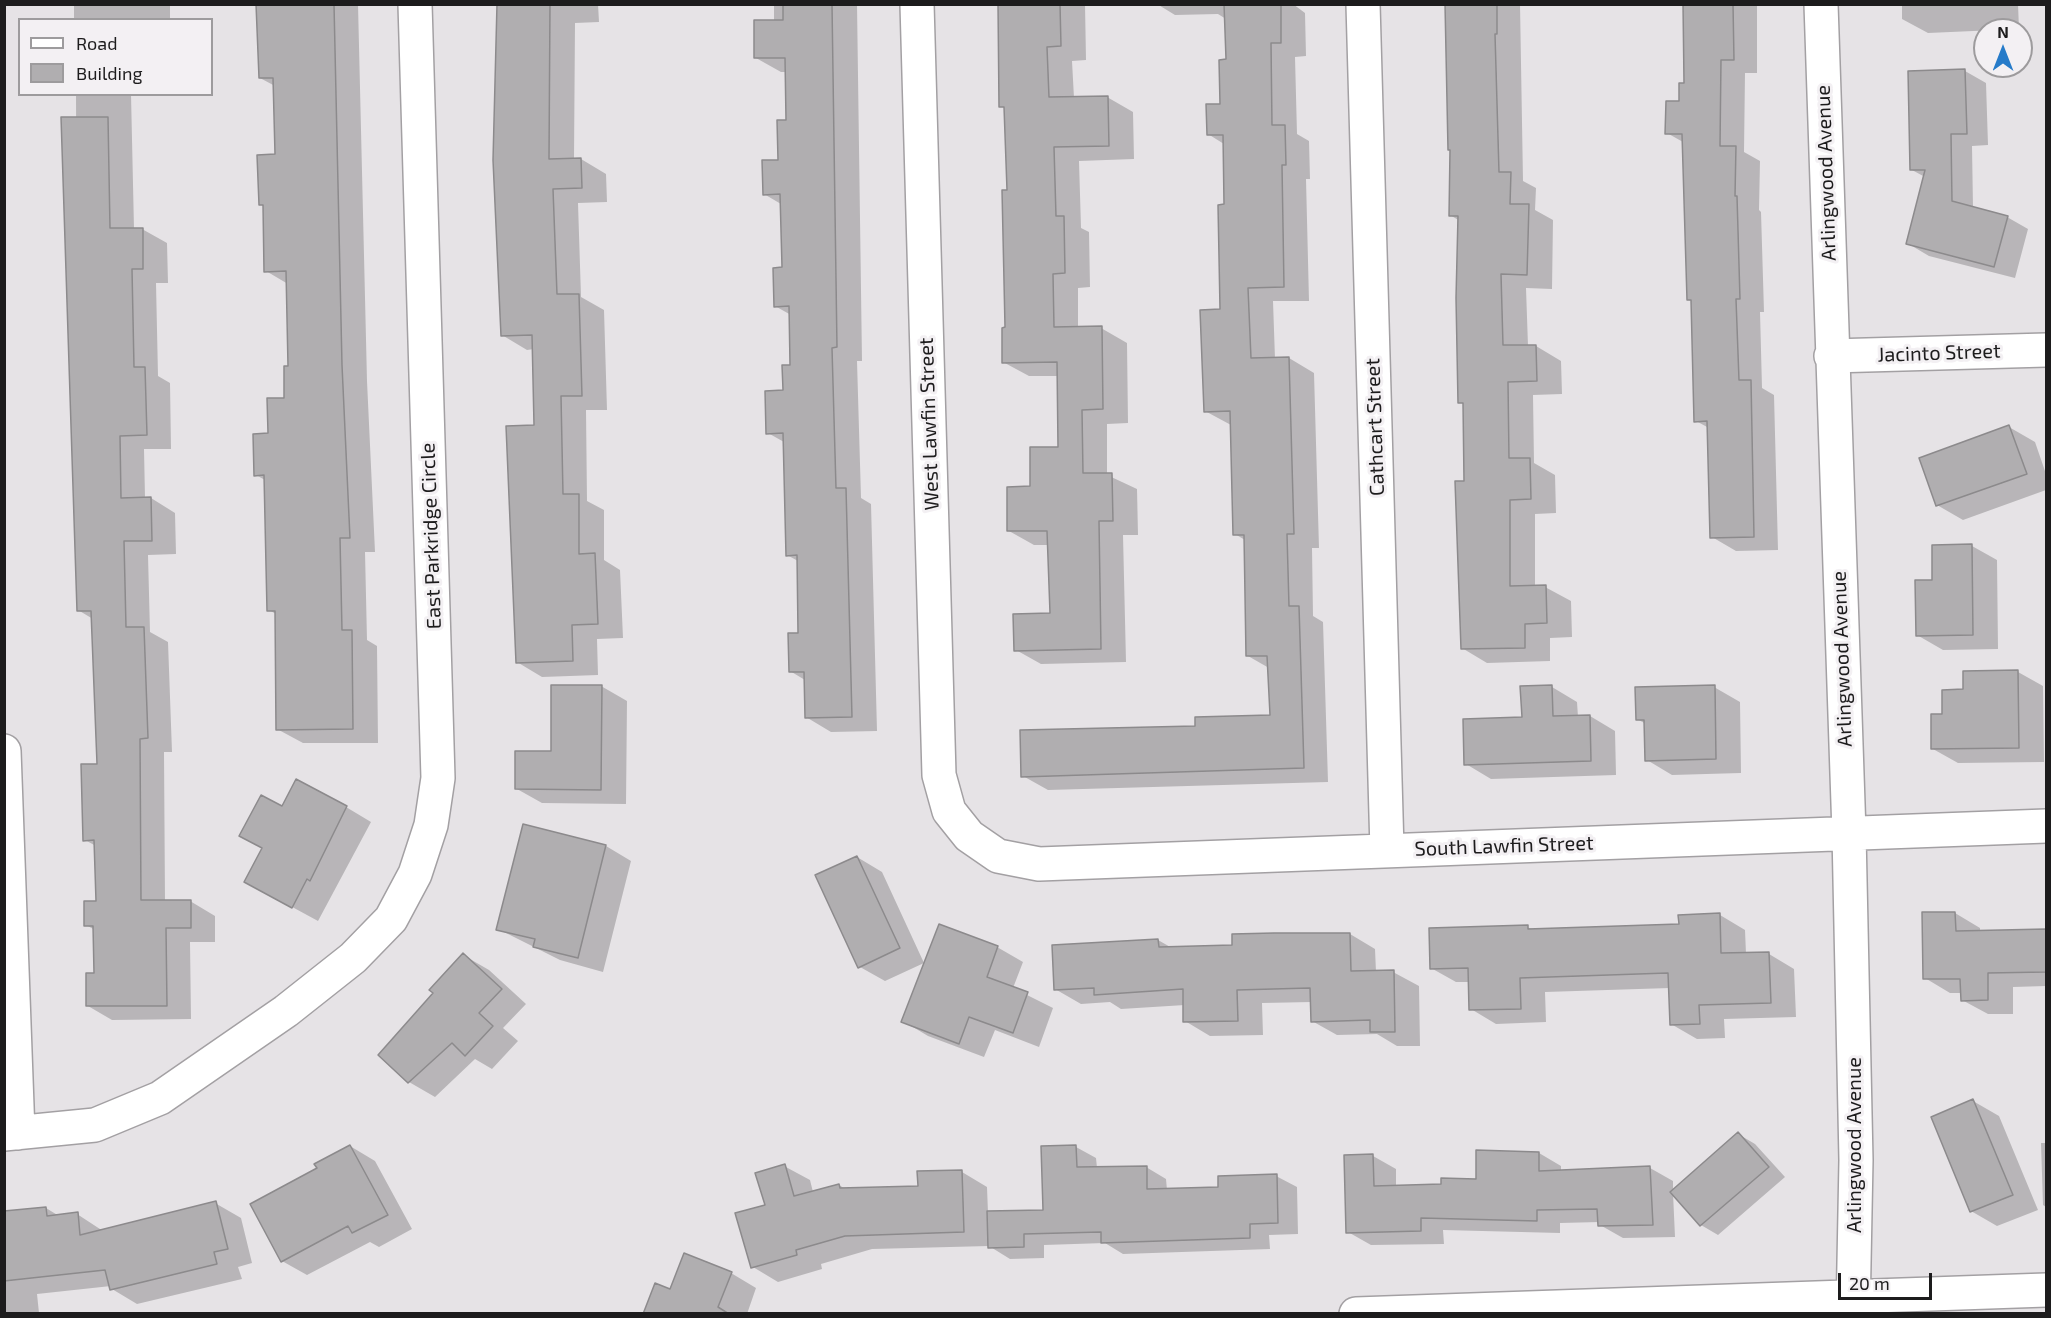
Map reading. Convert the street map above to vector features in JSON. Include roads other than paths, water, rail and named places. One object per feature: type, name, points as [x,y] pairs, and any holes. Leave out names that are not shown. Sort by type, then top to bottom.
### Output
[{"type":"street","name":"East Parkridge Circle","points":[[11,1133],[95,1125],[160,1098],[286,1011],[353,958],[391,919],[415,873],[431,825],[438,778],[415,4]]},
{"type":"street","name":"West Lawfin Street","points":[[917,4],[939,775],[949,811],[969,836]]},
{"type":"street","name":"Cathcart Street","points":[[1363,4],[1387,850]]},
{"type":"street","name":"Arlingwood Avenue","points":[[1821,4],[1831,356],[1849,832],[1856,1160],[1854,1305]]},
{"type":"street","name":"Jacinto Street","points":[[1831,356],[2046,350]]},
{"type":"street","points":[[4,751],[11,1133]]},
{"type":"street","name":"South Lawfin Street","points":[[969,836],[998,856],[1039,864],[2046,826]]},
{"type":"street","points":[[1356,1314],[1854,1305],[2046,1290]]}]
